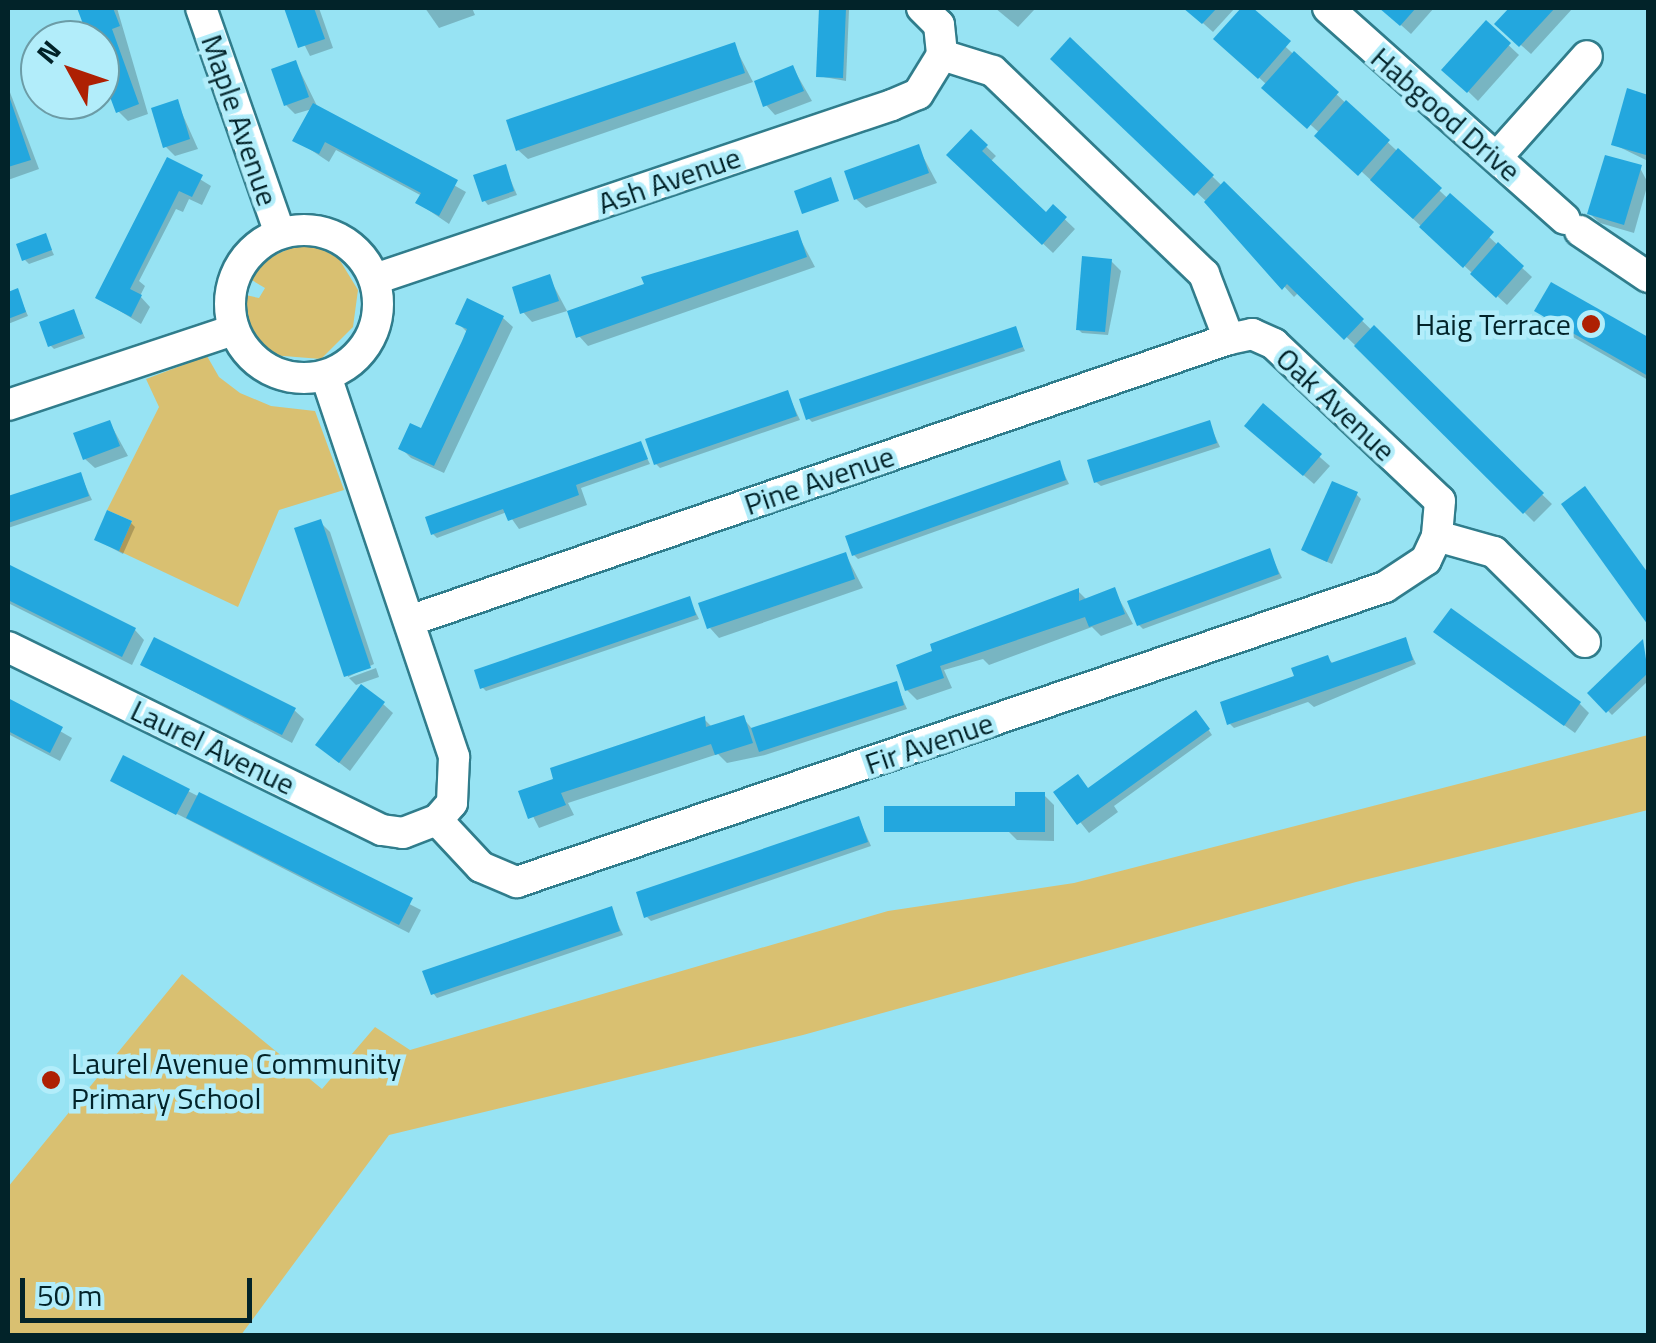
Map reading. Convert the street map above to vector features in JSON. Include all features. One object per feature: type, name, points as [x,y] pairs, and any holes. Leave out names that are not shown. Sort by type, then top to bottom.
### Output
[{"type":"street","name":"Maple Avenue","points":[[201,8],[280,233]]},
{"type":"street","points":[[922,8],[939,25],[942,55],[993,70],[1204,274],[1229,339]]},
{"type":"street","name":"Habgood Drive","points":[[1328,8],[1572,225],[1648,277]]},
{"type":"street","name":"Ash Avenue","points":[[375,280],[892,105],[918,94],[942,55]]},
{"type":"street","points":[[1496,157],[1587,56]]},
{"type":"street","points":[[328,232],[350,244],[375,280],[379,305],[371,336],[351,362],[326,376],[299,378],[268,370],[234,330],[229,299],[235,273],[252,250],[280,233],[328,232]]},
{"type":"street","points":[[8,405],[234,330]]},
{"type":"street","name":"Oak Avenue","points":[[1229,339],[1252,334],[1274,344],[1440,502],[1437,536]]},
{"type":"street","name":"Pine Avenue","points":[[408,621],[1229,339]]},
{"type":"street","points":[[326,376],[454,757],[452,803],[429,825]]},
{"type":"street","points":[[1437,536],[1494,552],[1585,642]]},
{"type":"street","name":"Fir Avenue","points":[[429,825],[481,866],[517,882],[1385,587],[1426,560],[1437,536]]},
{"type":"street","name":"Laurel Avenue","points":[[8,647],[382,830],[429,825]]},
{"type":"shaded area","points":[[295,246],[319,247],[339,259],[358,290],[353,327],[321,359],[271,355],[245,324],[241,294],[259,298],[265,288],[250,279],[260,262]]},
{"type":"shaded area","points":[[207,356],[219,377],[240,393],[271,406],[315,411],[344,490],[279,510],[238,607],[119,551],[132,521],[107,510],[159,407],[146,379]]},
{"type":"shaded area","points":[[1648,735],[1648,810],[1356,882],[803,1035],[389,1135],[241,1335],[8,1335],[8,1187],[182,974],[322,1089],[375,1027],[410,1050],[888,911],[1074,883]]},
{"type":"building","points":[[77,8],[113,8],[118,20],[82,20]]},
{"type":"building","points":[[284,8],[314,8],[325,39],[298,48]]},
{"type":"building","points":[[819,8],[846,8],[843,78],[816,77]]},
{"type":"building","points":[[1183,8],[1217,8],[1202,24]]},
{"type":"building","points":[[1241,8],[1253,8],[1291,41],[1258,79],[1213,39]]},
{"type":"building","points":[[1379,8],[1416,8],[1400,26]]},
{"type":"building","points":[[1509,8],[1555,8],[1519,47],[1494,24]]},
{"type":"building","points":[[1486,20],[1511,43],[1467,93],[1441,70]]},
{"type":"building","points":[[1070,37],[1214,175],[1194,196],[1050,59]]},
{"type":"building","points":[[735,42],[745,73],[516,151],[506,120]]},
{"type":"building","points":[[120,51],[139,104],[120,111]]},
{"type":"building","points":[[1294,51],[1339,92],[1307,129],[1261,88]]},
{"type":"building","points":[[296,60],[309,97],[284,106],[271,69]]},
{"type":"building","points":[[793,65],[804,91],[763,107],[754,81]]},
{"type":"building","points":[[1627,88],[1648,95],[1646,155],[1611,145]]},
{"type":"building","points":[[8,93],[31,160],[8,167]]},
{"type":"building","points":[[178,99],[190,139],[163,148],[151,108]]},
{"type":"building","points":[[1346,100],[1390,140],[1358,176],[1314,136]]},
{"type":"building","points":[[313,103],[458,180],[439,216],[415,203],[421,193],[325,142],[319,154],[292,141]]},
{"type":"building","points":[[971,129],[988,145],[982,151],[1046,212],[1053,204],[1067,217],[1042,245],[946,155]]},
{"type":"building","points":[[919,144],[929,173],[854,200],[844,171]]},
{"type":"building","points":[[1398,148],[1442,188],[1413,219],[1370,180]]},
{"type":"building","points":[[1605,155],[1642,165],[1624,225],[1587,214]]},
{"type":"building","points":[[167,157],[203,175],[192,197],[179,191],[130,289],[142,295],[131,317],[95,298]]},
{"type":"building","points":[[506,164],[514,191],[482,202],[473,175]]},
{"type":"building","points":[[831,177],[839,201],[802,214],[794,191]]},
{"type":"building","points":[[1224,181],[1364,319],[1344,340],[1287,284],[1282,290],[1204,202]]},
{"type":"building","points":[[1450,193],[1494,232],[1463,268],[1419,227]]},
{"type":"building","points":[[798,230],[807,257],[576,338],[567,311],[644,284],[641,277]]},
{"type":"building","points":[[46,233],[52,250],[22,261],[16,244]]},
{"type":"building","points":[[1498,242],[1524,266],[1496,298],[1470,274]]},
{"type":"building","points":[[1082,256],[1112,259],[1105,332],[1076,330]]},
{"type":"building","points":[[550,274],[559,301],[520,314],[512,287]]},
{"type":"building","name":"Haig Terrace","points":[[1551,282],[1648,337],[1648,376],[1534,311]]},
{"type":"building","points":[[18,288],[26,312],[8,319],[8,292]]},
{"type":"building","points":[[467,298],[504,316],[434,466],[398,449],[410,423],[421,428],[462,341],[467,329],[455,324]]},
{"type":"building","points":[[74,309],[83,334],[48,347],[39,322]]},
{"type":"building","points":[[1374,325],[1544,493],[1523,514],[1354,346]]},
{"type":"building","points":[[1016,326],[1023,347],[806,420],[799,399]]},
{"type":"building","points":[[788,390],[797,416],[654,465],[645,439]]},
{"type":"building","points":[[1263,403],[1322,454],[1303,476],[1244,426]]},
{"type":"building","points":[[110,420],[120,446],[83,460],[73,433]]},
{"type":"building","points":[[1210,420],[1217,443],[1094,483],[1087,460]]},
{"type":"building","points":[[641,441],[648,459],[576,485],[579,495],[508,521],[503,509],[431,535],[425,517]]},
{"type":"building","points":[[1060,460],[1066,480],[852,556],[845,536]]},
{"type":"building","points":[[81,472],[89,496],[8,523],[8,496]]},
{"type":"building","points":[[1332,481],[1358,492],[1327,562],[1301,550]]},
{"type":"building","points":[[1585,486],[1648,573],[1648,625],[1561,504]]},
{"type":"building","points":[[107,510],[132,521],[119,551],[94,540]]},
{"type":"building","points":[[321,519],[371,668],[344,677],[294,528]]},
{"type":"building","points":[[1270,548],[1279,574],[1137,626],[1127,601]]},
{"type":"building","points":[[846,552],[855,579],[707,629],[698,603]]},
{"type":"building","points":[[8,564],[136,628],[122,657],[8,600]]},
{"type":"building","points":[[1115,587],[1125,614],[1089,627],[1085,617],[940,666],[944,678],[905,691],[896,665],[932,651],[930,644],[1079,588],[1079,601]]},
{"type":"building","points":[[690,596],[696,615],[480,689],[474,670]]},
{"type":"building","points":[[1451,608],[1581,702],[1564,726],[1433,632]]},
{"type":"building","points":[[154,637],[296,708],[282,735],[140,665]]},
{"type":"building","points":[[1406,637],[1413,660],[1227,725],[1220,702],[1294,676],[1291,668],[1328,655],[1331,663]]},
{"type":"building","points":[[1643,639],[1648,673],[1606,713],[1587,693]]},
{"type":"building","points":[[897,681],[904,705],[759,752],[751,728]]},
{"type":"building","points":[[361,684],[385,702],[339,763],[315,745]]},
{"type":"building","points":[[8,698],[63,727],[50,753],[8,731]]},
{"type":"building","points":[[1196,710],[1210,729],[1077,825],[1053,792],[1078,774],[1088,788]]},
{"type":"building","points":[[744,715],[753,743],[715,755],[711,744],[561,793],[566,805],[528,819],[518,791],[553,779],[550,768],[705,716],[706,727]]},
{"type":"building","points":[[123,755],[190,789],[176,815],[110,781]]},
{"type":"building","points":[[199,792],[413,898],[399,925],[186,818]]},
{"type":"building","points":[[1015,792],[1045,792],[1045,832],[884,832],[884,806],[1015,806]]},
{"type":"building","points":[[859,816],[868,842],[644,918],[636,892]]},
{"type":"building","points":[[612,906],[620,931],[431,995],[422,971]]},
{"type":"place","name":"Haig Terrace","points":[[1591,324]]},
{"type":"place","name":"Laurel Avenue Community Primary School","points":[[51,1080]]}]
